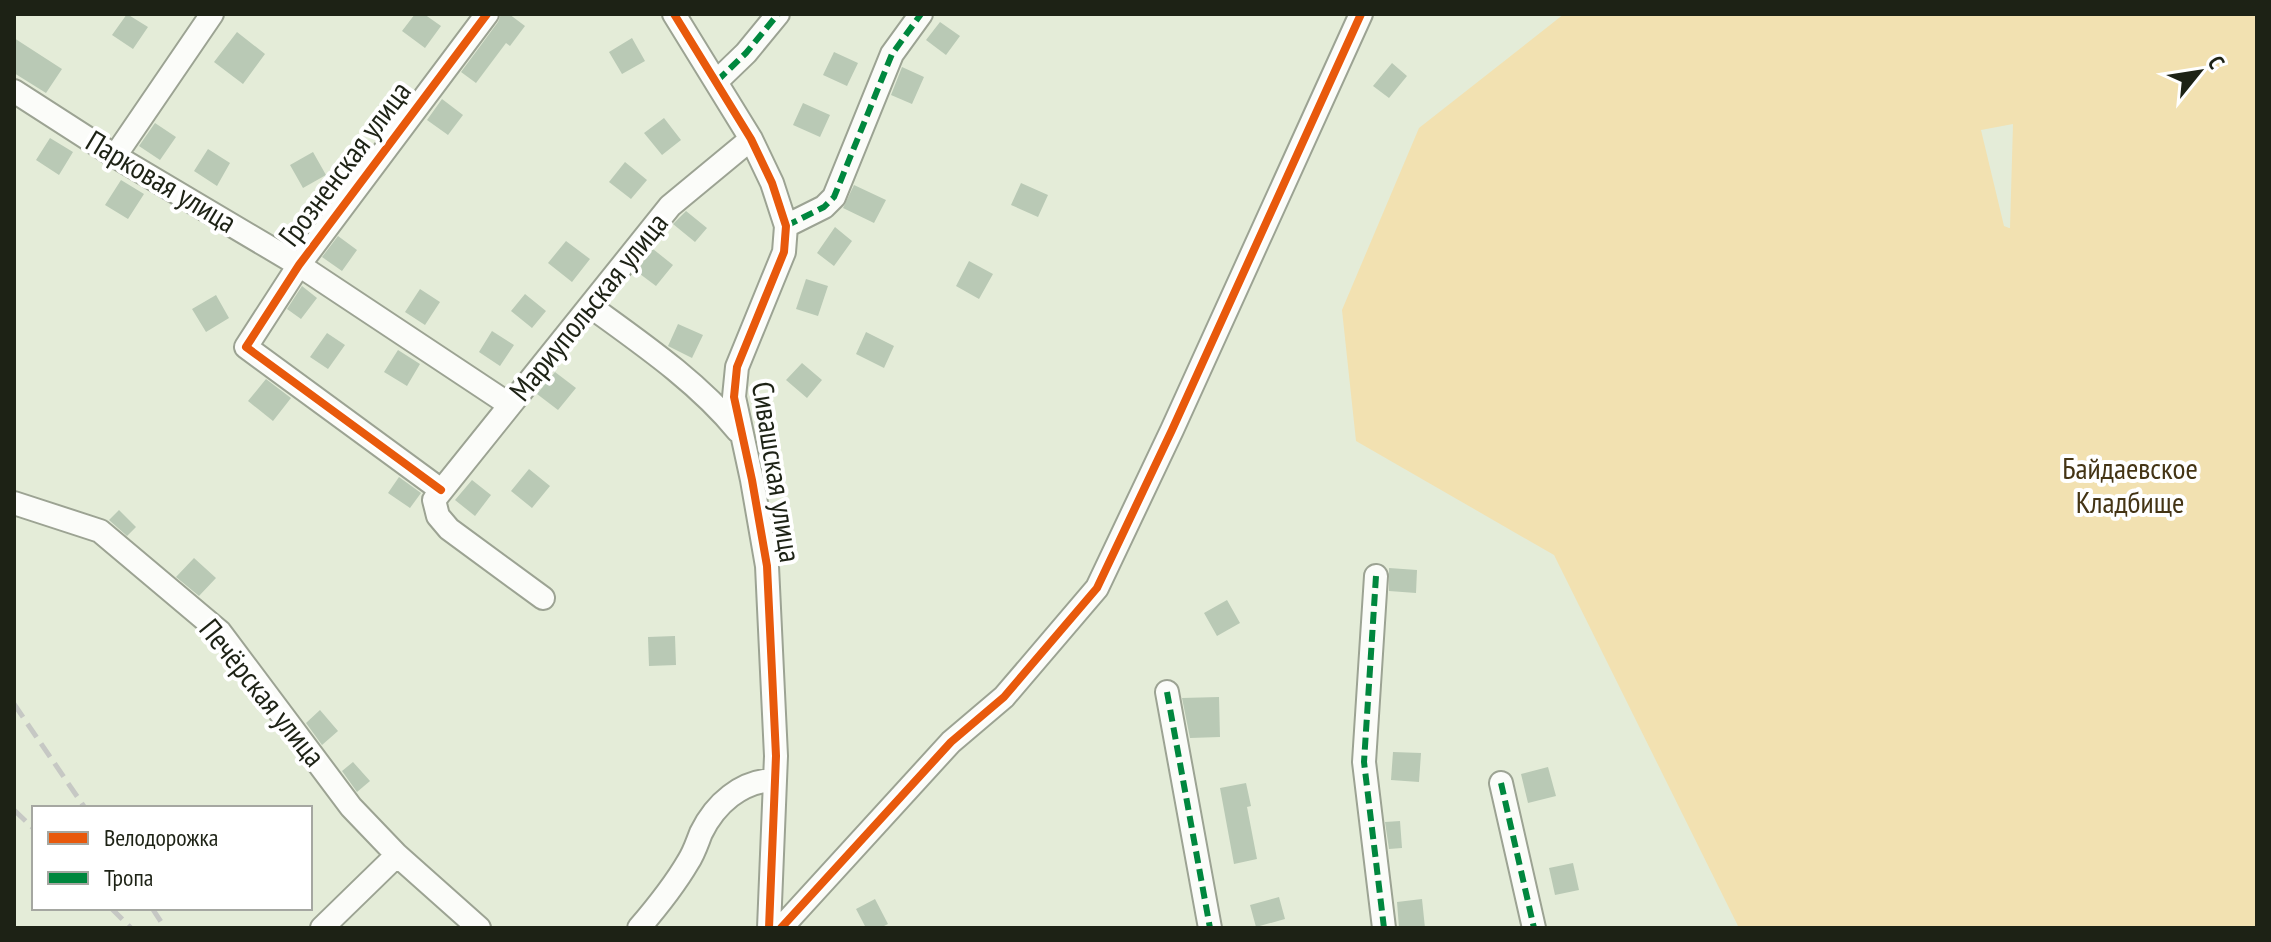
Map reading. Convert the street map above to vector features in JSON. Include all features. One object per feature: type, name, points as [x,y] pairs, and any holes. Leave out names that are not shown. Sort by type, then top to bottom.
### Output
[{"type":"street","points":[[115,156],[212,14]]},
{"type":"street","name":"Грозненская улица","points":[[441,490],[246,347],[299,265],[487,14]]},
{"type":"street","name":"Сивашская улица","points":[[674,14],[751,139],[772,183],[786,226],[784,252],[737,367],[734,397],[767,566],[776,756],[769,928]]},
{"type":"street","points":[[717,81],[746,53],[778,14]]},
{"type":"street","points":[[786,226],[824,207],[834,197],[892,54],[921,14]]},
{"type":"street","points":[[781,928],[951,742],[1004,697],[1097,588],[1361,14]]},
{"type":"street","name":"Парковая улица","points":[[14,91],[115,156],[299,265],[510,405]]},
{"type":"street","name":"Мариупольская улица","points":[[441,490],[670,206],[751,139]]},
{"type":"street","points":[[590,306],[638,341],[721,411],[741,435]]},
{"type":"street","points":[[441,490],[434,500],[438,516],[449,529],[543,598]]},
{"type":"street","name":"Печёрская улица","points":[[14,503],[100,531],[220,632],[351,807],[397,855],[479,928]]},
{"type":"street","points":[[1376,576],[1364,762],[1384,928]]},
{"type":"street","points":[[1167,692],[1210,928]]},
{"type":"street","points":[[639,928],[671,890],[707,823],[726,798],[758,781],[774,780]]},
{"type":"street","points":[[1501,783],[1534,928]]},
{"type":"street","points":[[322,928],[397,855]]},
{"type":"green space","name":"Байдаевское Кладбище","points":[[1564,14],[2257,14],[2257,928],[1739,928],[1554,555],[1356,441],[1342,310],[1419,128]],"holes":[[[2013,124],[2010,228],[2004,226],[1981,130]]]},
{"type":"building","points":[[127,14],[148,27],[133,49],[112,35]]},
{"type":"building","points":[[415,14],[424,14],[441,26],[425,48],[402,31]]},
{"type":"building","points":[[501,14],[509,14],[525,26],[510,46],[506,43],[476,83],[461,72]]},
{"type":"building","points":[[940,22],[960,36],[946,55],[926,40]]},
{"type":"building","points":[[237,32],[265,54],[243,84],[214,62]]},
{"type":"building","points":[[14,38],[62,69],[46,93],[14,73]]},
{"type":"building","points":[[632,38],[645,61],[622,74],[609,52]]},
{"type":"building","points":[[834,52],[858,63],[847,86],[823,75]]},
{"type":"building","points":[[1392,63],[1407,76],[1389,98],[1373,86]]},
{"type":"building","points":[[902,67],[924,77],[912,104],[891,95]]},
{"type":"building","points":[[442,99],[463,115],[448,135],[427,120]]},
{"type":"building","points":[[803,103],[830,115],[820,137],[793,125]]},
{"type":"building","points":[[664,118],[681,140],[662,155],[644,133]]},
{"type":"building","points":[[155,123],[176,137],[160,160],[139,146]]},
{"type":"building","points":[[50,138],[73,152],[59,175],[36,160]]},
{"type":"building","points":[[208,149],[230,163],[217,186],[194,171]]},
{"type":"building","points":[[313,152],[326,175],[303,188],[290,165]]},
{"type":"building","points":[[625,162],[647,180],[631,199],[609,182]]},
{"type":"building","points":[[121,180],[144,194],[128,219],[105,205]]},
{"type":"building","points":[[1021,183],[1048,195],[1038,217],[1011,205]]},
{"type":"building","points":[[854,185],[886,200],[874,223],[843,208]]},
{"type":"building","points":[[686,211],[707,228],[695,242],[673,224]]},
{"type":"building","points":[[835,227],[852,241],[834,266],[817,253]]},
{"type":"building","points":[[338,236],[357,250],[342,271],[322,257]]},
{"type":"building","points":[[566,241],[590,259],[572,282],[548,263]]},
{"type":"building","points":[[653,249],[673,265],[656,286],[636,271]]},
{"type":"building","points":[[969,261],[993,274],[979,299],[956,286]]},
{"type":"building","points":[[806,279],[828,286],[818,316],[796,309]]},
{"type":"building","points":[[302,286],[317,298],[301,319],[287,309]]},
{"type":"building","points":[[420,289],[440,302],[425,325],[405,312]]},
{"type":"building","points":[[525,294],[546,311],[532,328],[511,311]]},
{"type":"building","points":[[216,295],[229,318],[206,332],[192,309]]},
{"type":"building","points":[[678,324],[703,335],[692,358],[668,346]]},
{"type":"building","points":[[492,331],[514,345],[500,366],[479,352]]},
{"type":"building","points":[[866,332],[894,346],[884,368],[856,354]]},
{"type":"building","points":[[327,333],[345,345],[328,369],[310,357]]},
{"type":"building","points":[[398,350],[420,364],[407,386],[384,372]]},
{"type":"building","points":[[802,363],[822,380],[807,398],[786,380]]},
{"type":"building","points":[[555,372],[576,388],[558,410],[537,394]]},
{"type":"building","points":[[266,379],[291,398],[273,421],[248,401]]},
{"type":"building","points":[[529,469],[550,486],[532,508],[511,491]]},
{"type":"building","points":[[399,477],[421,493],[410,508],[388,493]]},
{"type":"building","points":[[472,480],[491,495],[475,516],[455,500]]},
{"type":"building","points":[[119,510],[136,527],[127,536],[109,520]]},
{"type":"building","points":[[194,558],[216,578],[199,596],[176,577]]},
{"type":"building","points":[[1389,568],[1417,570],[1416,593],[1389,591]]},
{"type":"building","points":[[1227,600],[1240,623],[1217,636],[1204,613]]},
{"type":"building","points":[[675,636],[676,665],[649,666],[648,637]]},
{"type":"building","points":[[1219,697],[1220,737],[1190,738],[1182,698]]},
{"type":"building","points":[[320,710],[338,731],[322,745],[306,723]]},
{"type":"building","points":[[1393,752],[1421,753],[1419,782],[1391,780]]},
{"type":"building","points":[[353,762],[370,781],[357,792],[342,771]]},
{"type":"building","points":[[1548,767],[1556,796],[1528,803],[1521,774]]},
{"type":"building","points":[[1246,783],[1251,806],[1247,807],[1257,859],[1234,864],[1220,788]]},
{"type":"building","points":[[1400,821],[1402,848],[1389,849],[1385,822]]},
{"type":"building","points":[[1573,863],[1579,890],[1555,895],[1549,868]]},
{"type":"building","points":[[1279,897],[1285,919],[1256,927],[1250,905]]},
{"type":"building","points":[[875,899],[888,924],[880,928],[866,928],[856,909]]},
{"type":"building","points":[[1422,899],[1425,928],[1399,928],[1397,902]]},
{"type":"railway","points":[[14,704],[84,806]]},
{"type":"railway","points":[[14,810],[32,827]]},
{"type":"railway","points":[[113,910],[131,928]]},
{"type":"railway","points":[[153,910],[165,928]]},
{"type":"marked path","points":[[717,81],[746,53],[778,14]]},
{"type":"marked path","points":[[786,226],[824,207],[834,197],[892,54],[921,14]]},
{"type":"marked path","points":[[1376,576],[1364,762],[1384,928]]},
{"type":"marked path","points":[[1167,692],[1210,928]]},
{"type":"marked path","points":[[1501,783],[1534,928]]},
{"type":"cycle path","points":[[441,490],[246,347],[299,265],[487,14]]},
{"type":"cycle path","points":[[674,14],[751,139],[772,183],[786,226],[784,252],[737,367],[734,397],[767,566],[776,756],[769,928]]},
{"type":"cycle path","points":[[781,928],[951,742],[1004,697],[1097,588],[1361,14]]}]
